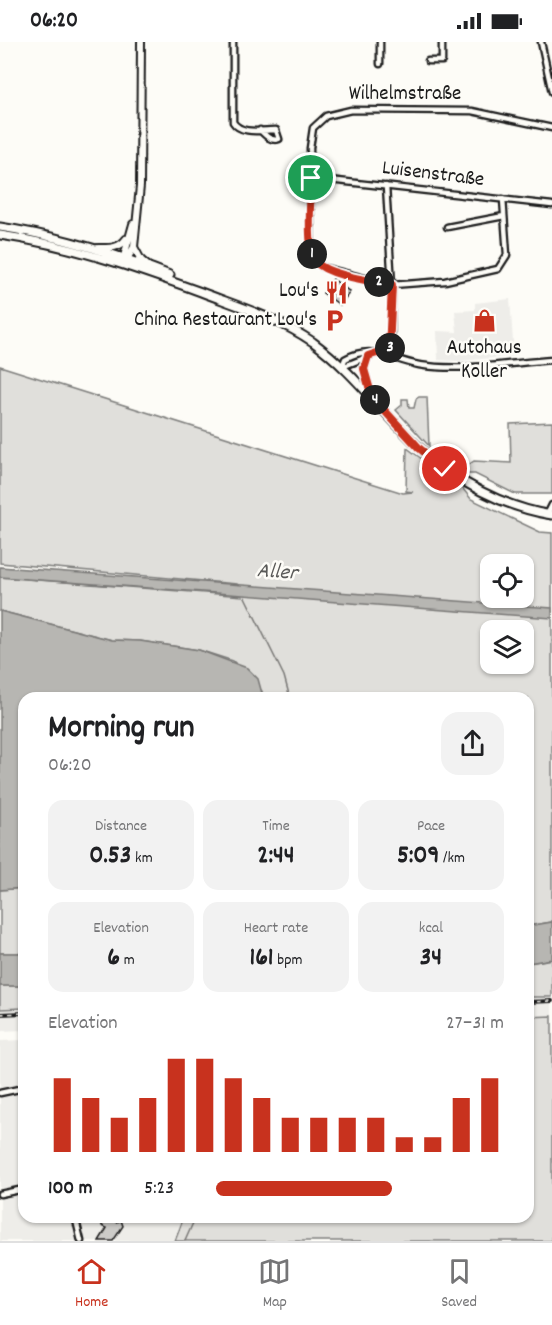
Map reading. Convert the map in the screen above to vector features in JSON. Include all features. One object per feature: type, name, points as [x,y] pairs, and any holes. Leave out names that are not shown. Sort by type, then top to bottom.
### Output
[{"type":"main road","points":[[125,260],[134,247],[141,151],[141,42]]},
{"type":"main road","points":[[125,260],[136,215]]},
{"type":"main road","points":[[0,227],[57,237],[97,248],[269,316],[313,342],[342,367],[419,448],[457,477],[495,498],[550,515]]},
{"type":"main road","points":[[97,248],[111,249],[119,246],[131,231]]},
{"type":"main road","points":[[0,235],[67,247],[113,260],[125,260],[148,267],[225,299]]},
{"type":"main road","points":[[134,247],[148,267]]},
{"type":"street","points":[[232,42],[233,122],[238,128],[244,130],[260,130]]},
{"type":"street","points":[[380,42],[380,64]]},
{"type":"street","points":[[442,42],[442,61]]},
{"type":"street","points":[[541,42],[551,79],[552,92]]},
{"type":"street","points":[[428,61],[451,61]]},
{"type":"street","name":"Wilhelmstraße","points":[[311,178],[310,148],[314,128],[326,116],[342,110],[472,111],[552,128]]},
{"type":"street","points":[[311,178],[311,235],[313,256],[316,261],[322,267],[392,285],[445,280],[498,269],[507,255],[503,199]]},
{"type":"street","name":"Luisenstraße","points":[[311,178],[552,205]]},
{"type":"street","points":[[386,186],[392,285],[391,344],[387,356]]},
{"type":"street","points":[[447,227],[504,216]]},
{"type":"street","points":[[342,367],[345,359],[356,353],[369,351],[431,366],[552,360]]},
{"type":"street","points":[[342,367],[377,353]]},
{"type":"street","points":[[368,356],[364,369],[372,397]]},
{"type":"street","points":[[550,515],[552,505]]},
{"type":"street","points":[[0,1093],[18,1089]]},
{"type":"street","points":[[0,1194],[18,1190]]},
{"type":"street","points":[[77,1223],[81,1241]]},
{"type":"shaded area","name":"Autohaus Koller","points":[[510,299],[514,356],[460,361],[438,360],[437,331],[457,332],[455,311],[475,310],[475,303]]},
{"type":"shaded area","points":[[0,366],[403,493],[413,492],[406,491],[407,448],[463,489],[471,499],[540,532],[552,533],[552,922],[534,925],[534,692],[262,692],[233,661],[199,650],[140,641],[112,640],[0,611],[0,577],[242,596],[237,584],[0,563]]},
{"type":"shaded area","points":[[427,397],[429,446],[396,410],[402,405],[402,399],[408,399],[409,408],[414,408],[416,399]]},
{"type":"shaded area","points":[[552,422],[552,494],[515,494],[475,474],[463,474],[464,468],[474,461],[511,463],[510,424]]},
{"type":"shaded area","points":[[0,567],[480,603],[480,608],[552,608],[552,618],[0,577]]},
{"type":"shaded area","points":[[0,611],[112,640],[140,641],[199,650],[247,668],[258,679],[262,692],[18,692],[18,888],[0,890]]},
{"type":"shaded area","points":[[18,888],[18,953],[0,953],[0,890]]},
{"type":"shaded area","points":[[552,922],[552,959],[534,962],[534,925]]},
{"type":"shaded area","points":[[0,953],[18,953],[18,986],[0,986]]},
{"type":"shaded area","points":[[552,959],[552,997],[534,997],[534,962]]},
{"type":"shaded area","points":[[0,986],[18,986],[18,1008],[0,1009]]},
{"type":"shaded area","points":[[534,997],[552,997],[552,1016],[534,1017]]},
{"type":"shaded area","points":[[18,1008],[18,1030],[0,1031],[0,1009]]},
{"type":"shaded area","points":[[552,1016],[552,1241],[175,1241],[182,1223],[534,1223],[534,1017]]},
{"type":"shaded area","points":[[18,1040],[18,1223],[182,1223],[175,1241],[0,1241],[0,1041]]},
{"type":"building","name":"Lou's","points":[[333,279],[350,292],[340,305],[323,293]]},
{"type":"building","points":[[101,1223],[122,1223],[123,1226],[113,1241],[99,1241],[107,1228],[102,1226]]},
{"type":"waterway","points":[[245,597],[284,676],[288,692]]},
{"type":"waterway","points":[[185,1241],[193,1223]]},
{"type":"railway","points":[[534,1002],[552,1001]]},
{"type":"railway","points":[[0,1014],[18,1013]]},
{"type":"place","name":"Lou's","points":[[337,292]]},
{"type":"place","name":"China Restaurant Lou's","points":[[335,321]]},
{"type":"place","name":"Autohaus Koller","points":[[484,321]]},
{"type":"route","points":[[311,178],[311,235],[313,256],[316,261],[322,267],[356,278],[392,285],[389,351],[387,356],[377,353],[368,356],[364,369],[372,397],[419,448],[445,469]]},
{"type":"water label","name":"Aller","points":[[277,573]]}]
